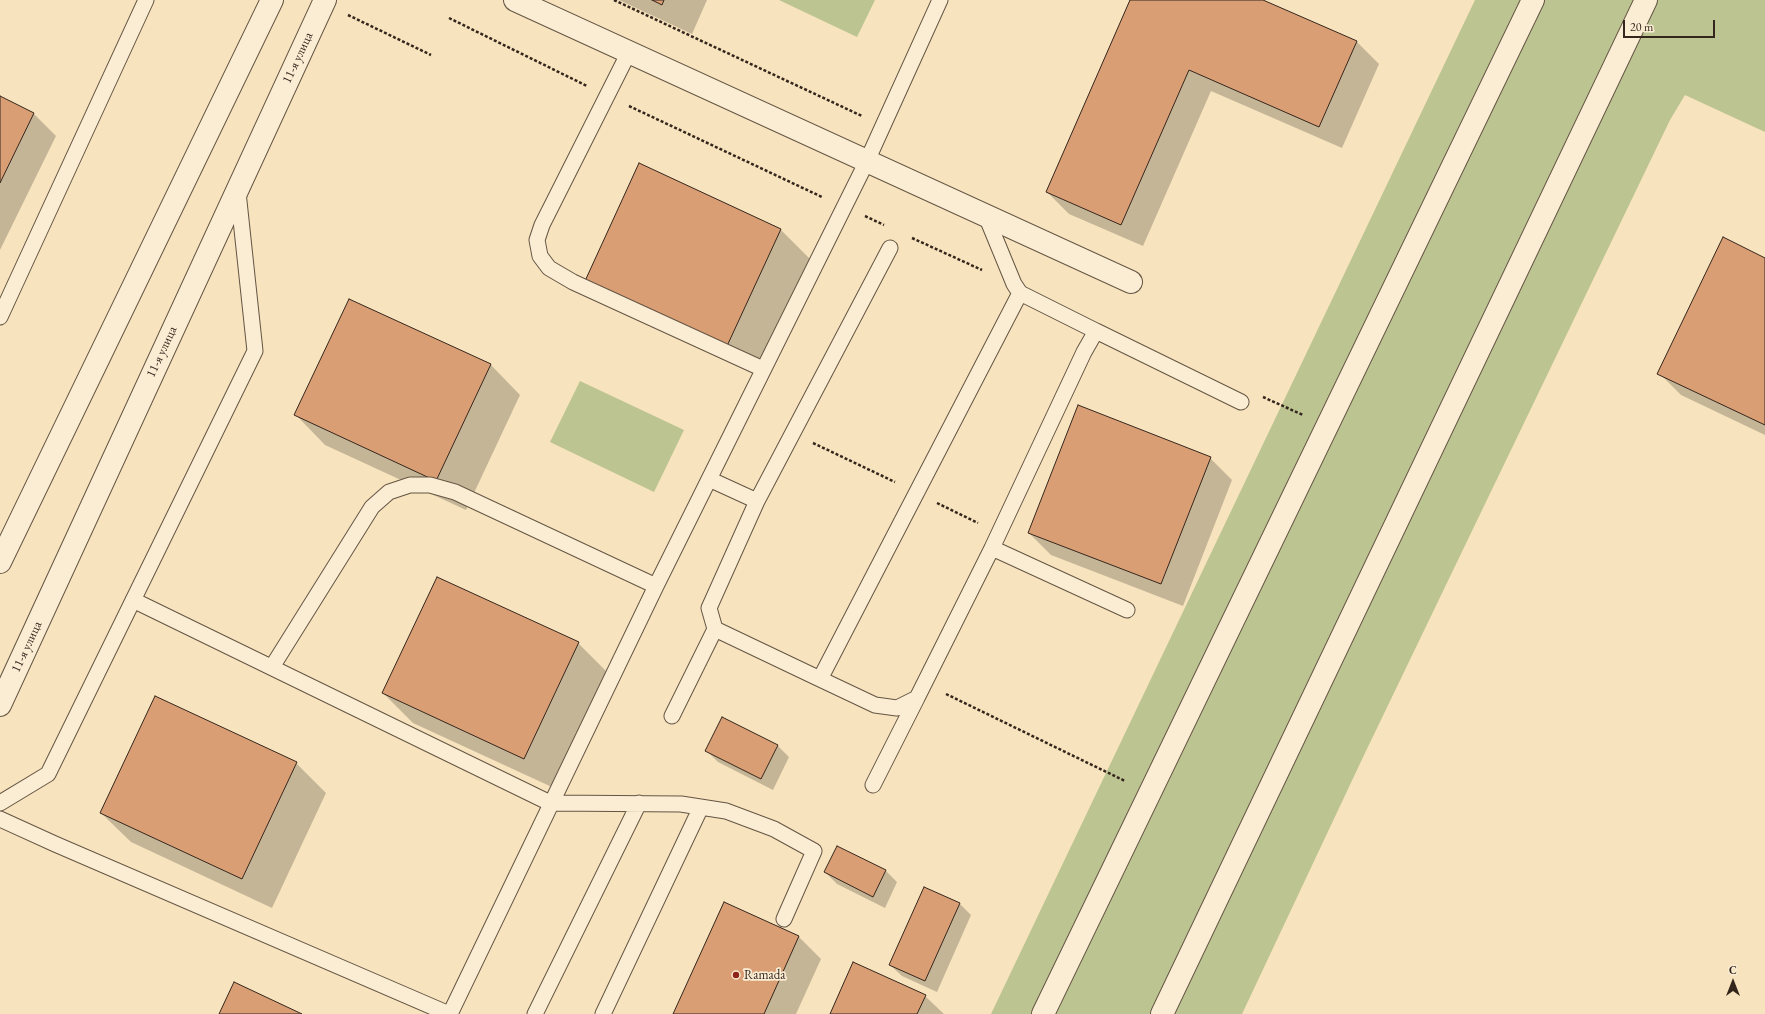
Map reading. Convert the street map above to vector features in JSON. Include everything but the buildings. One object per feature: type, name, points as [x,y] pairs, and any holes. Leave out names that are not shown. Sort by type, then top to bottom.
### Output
[{"type":"street","points":[[0,562],[272,0]]},
{"type":"street","points":[[515,0],[1131,282]]},
{"type":"street","points":[[1044,1014],[1533,0]]},
{"type":"street","points":[[1162,1014],[1646,0]]},
{"type":"street","name":"11-я улица","points":[[0,706],[237,189],[325,2]]},
{"type":"lane","points":[[0,317],[146,0]]},
{"type":"lane","points":[[0,819],[449,1014],[656,586],[867,161],[940,0]]},
{"type":"lane","points":[[629,52],[542,225],[537,240],[540,256],[549,268],[573,282],[763,369]]},
{"type":"lane","points":[[0,803],[48,774],[255,351],[237,189]]},
{"type":"lane","points":[[986,216],[1014,284],[1020,293],[1241,402]]},
{"type":"lane","points":[[672,716],[715,629],[709,608],[757,502],[890,248]]},
{"type":"lane","points":[[820,679],[1020,293]]},
{"type":"lane","points":[[873,785],[992,548],[1084,352],[1096,331]]},
{"type":"lane","points":[[709,479],[757,502]]},
{"type":"lane","points":[[272,667],[372,507],[389,492],[410,484],[430,485],[455,492],[656,586]]},
{"type":"lane","points":[[992,548],[1127,610]]},
{"type":"lane","points":[[133,600],[550,803],[681,804],[726,811],[774,829],[814,851],[784,919]]},
{"type":"lane","points":[[715,629],[875,706],[897,708],[917,698]]},
{"type":"lane","points":[[535,1014],[640,803]]},
{"type":"lane","points":[[603,1014],[701,807]]},
{"type":"path","points":[[614,0],[883,126]]},
{"type":"path","points":[[325,2],[432,55]]},
{"type":"path","points":[[924,683],[1150,793]]},
{"type":"green space","points":[[779,0],[875,0],[857,37]]},
{"type":"green space","points":[[1475,0],[1765,0],[1765,132],[1685,95],[1670,120],[1365,753],[1242,1014],[991,1014]]},
{"type":"green space","points":[[580,381],[684,430],[654,492],[550,442]]},
{"type":"place","name":"Ramada","points":[[736,975]]}]
